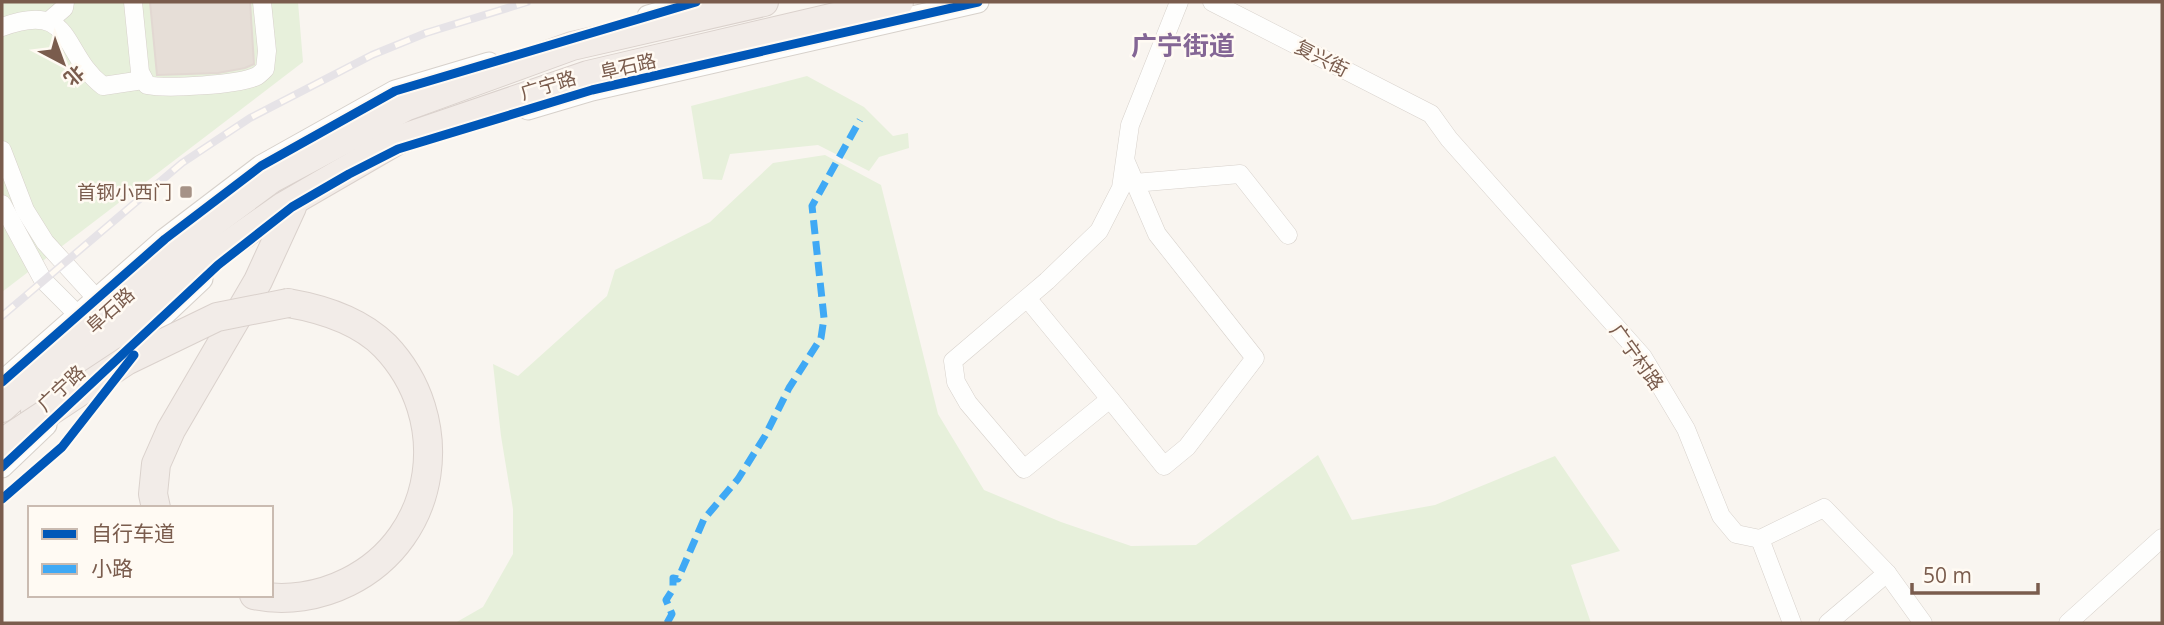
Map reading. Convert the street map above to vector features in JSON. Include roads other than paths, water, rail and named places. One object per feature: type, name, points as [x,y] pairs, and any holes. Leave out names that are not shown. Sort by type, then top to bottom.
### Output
[{"type":"highway","name":"阜石路","points":[[2,408],[177,249],[271,179],[407,106],[572,46],[764,2]]},
{"type":"highway","name":"阜石路","points":[[2,442],[194,269],[284,206],[398,140],[588,75],[899,2]]},
{"type":"highway","points":[[156,506],[153,494],[156,464],[171,430],[258,281],[292,207]]},
{"type":"highway","points":[[2,442],[126,361],[217,317],[288,303],[321,309],[349,321],[377,339],[398,362],[422,407],[428,433],[428,472],[417,509],[405,532],[382,560],[360,576],[331,590],[313,595],[273,597]]},
{"type":"street","points":[[48,20],[64,8],[65,2]]},
{"type":"street","points":[[133,2],[140,72],[147,85],[161,88],[256,77],[265,69],[267,51],[262,2]]},
{"type":"street","name":"广宁路","points":[[2,382],[165,239],[261,166],[396,91],[696,2]]},
{"type":"street","name":"广宁路","points":[[2,467],[218,265],[292,207],[398,149],[592,90],[978,2]]},
{"type":"street","points":[[1110,399],[1024,469],[968,403],[956,382],[953,361],[1027,298],[1099,231],[1121,188],[1130,125],[1179,2]]},
{"type":"street","name":"复兴街","points":[[1212,2],[1431,114]]},
{"type":"street","points":[[2,27],[26,18],[48,20],[65,32],[88,74],[103,86],[143,80]]},
{"type":"street","name":"广宁村路","points":[[1431,114],[1449,139],[1643,357],[1686,429],[1721,516],[1736,534],[1760,539]]},
{"type":"street","points":[[2,149],[25,210],[45,242],[97,299]]},
{"type":"street","points":[[1027,298],[1164,466],[1187,447],[1255,358],[1157,234],[1126,162]]},
{"type":"street","points":[[1134,183],[1240,174],[1288,235]]},
{"type":"street","points":[[2,204],[43,280],[78,315]]},
{"type":"street","points":[[1792,623],[1760,539],[1824,508],[1887,573],[1923,623]]},
{"type":"street","points":[[2068,623],[2162,538]]},
{"type":"street","points":[[1828,623],[1887,573]]},
{"type":"railway","points":[[2,316],[182,163],[250,118],[372,55],[426,33],[527,2]]},
{"type":"place","name":"首钢小西门","points":[[186,192]]},
{"type":"district","name":"广宁街道","points":[[1183,45]]}]
